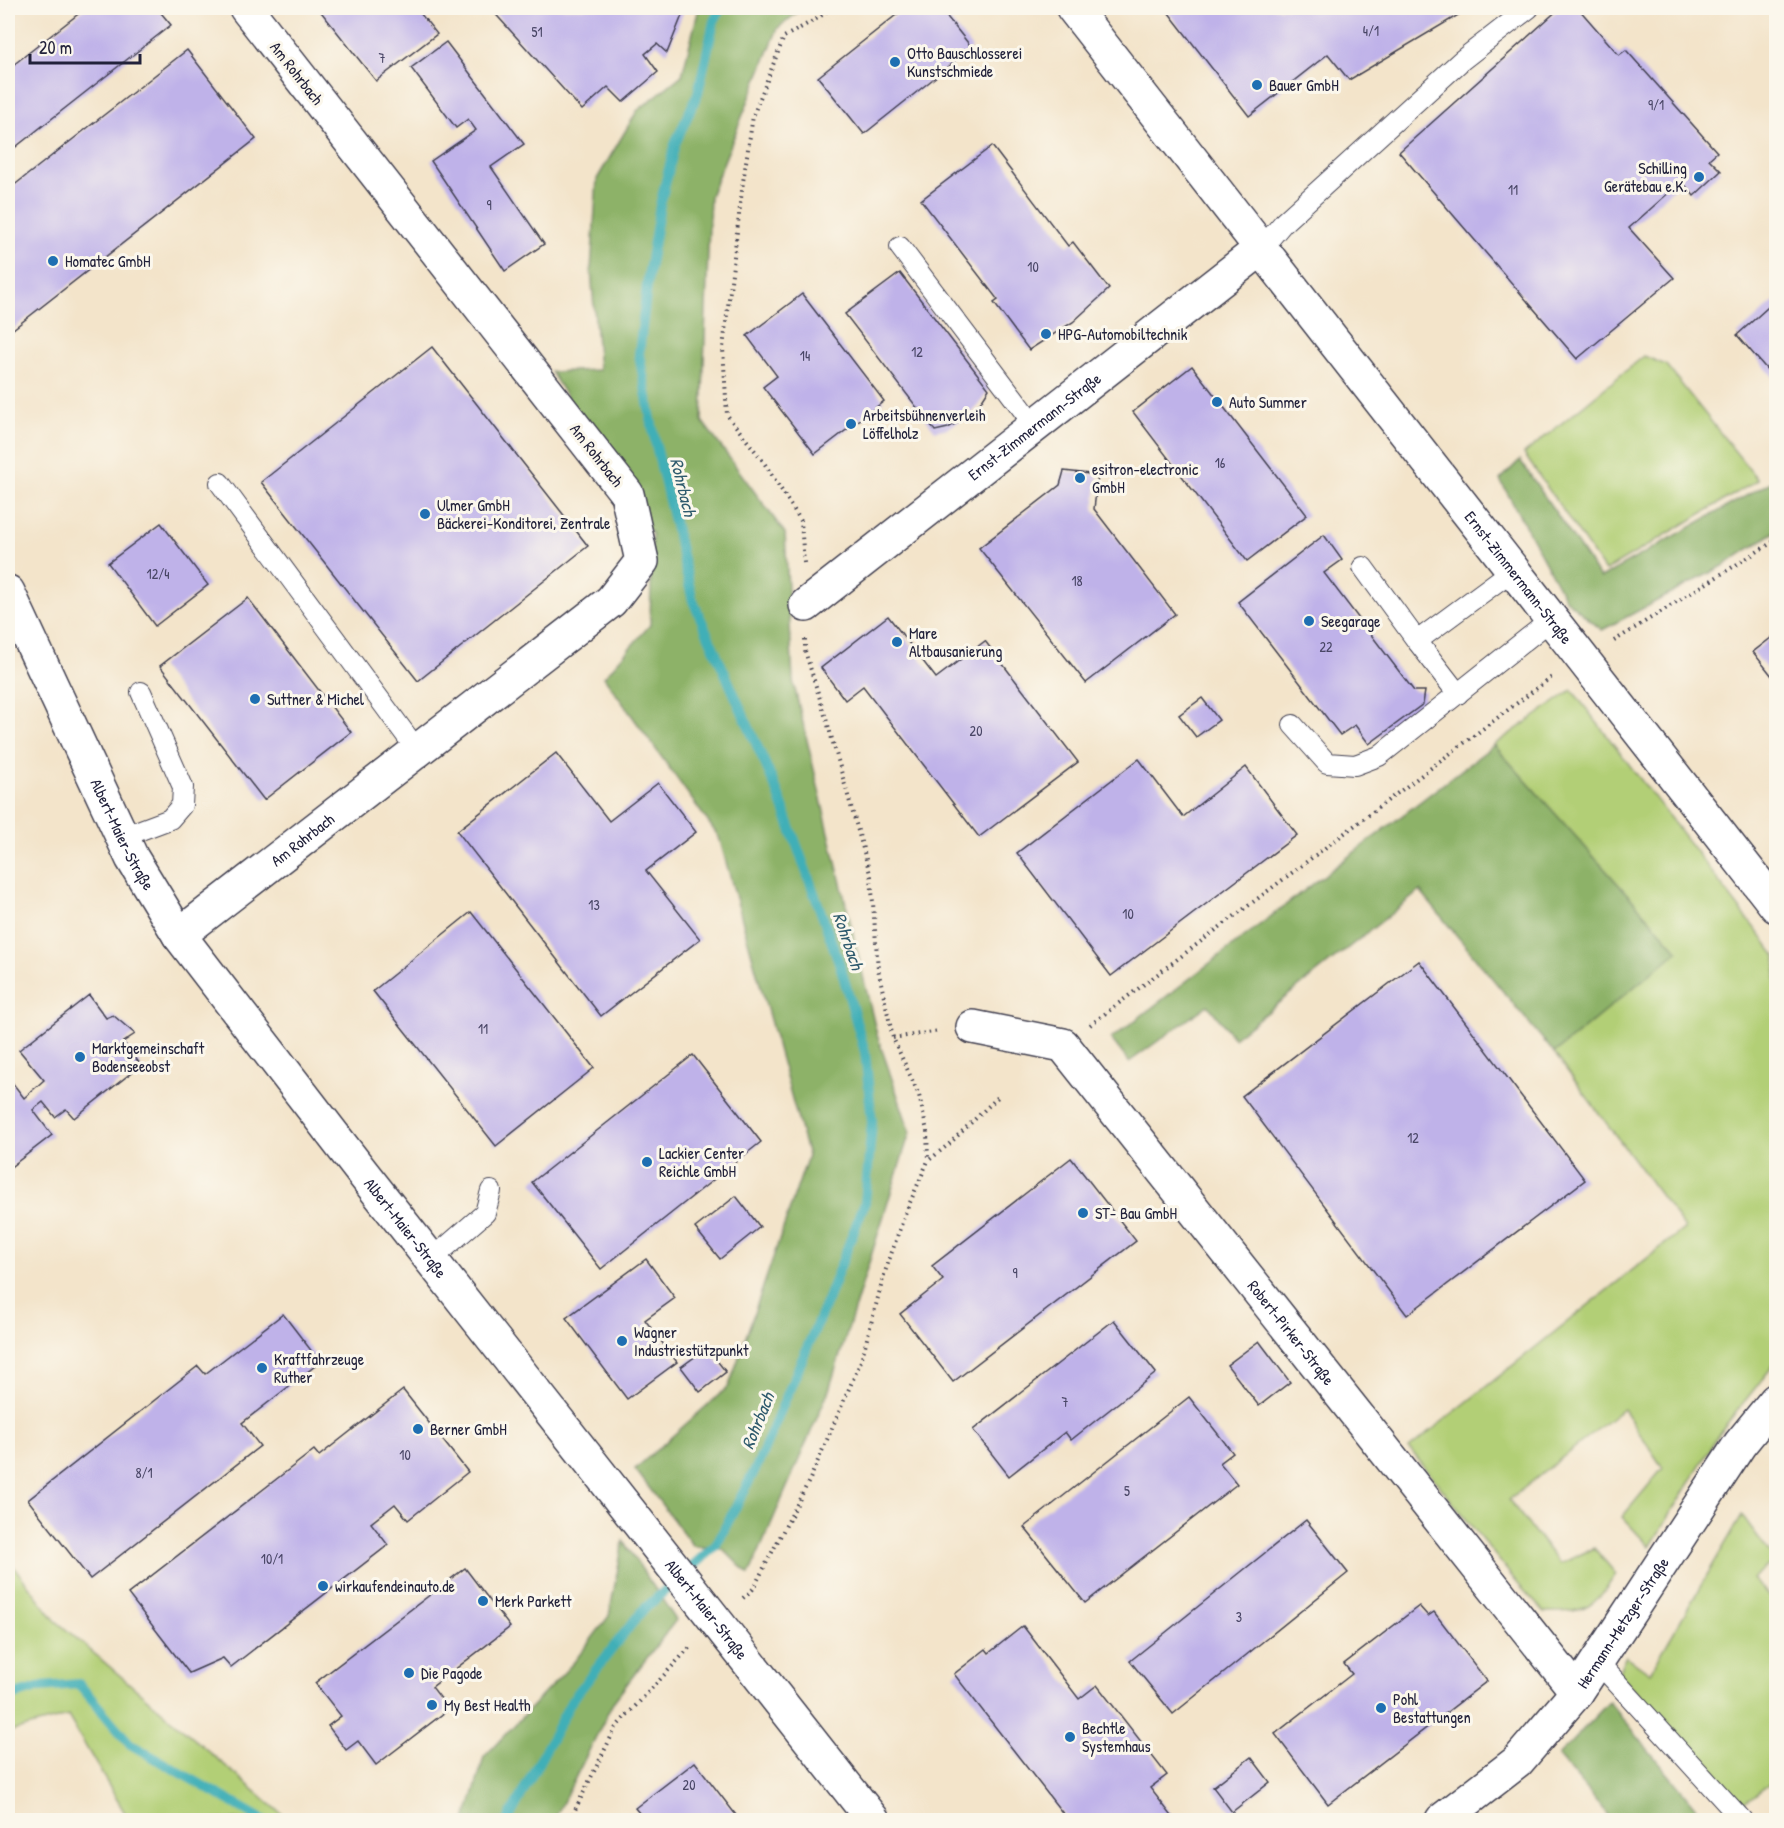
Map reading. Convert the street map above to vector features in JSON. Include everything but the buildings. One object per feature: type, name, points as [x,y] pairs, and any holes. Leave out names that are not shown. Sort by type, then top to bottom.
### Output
[{"type":"street","name":"Am Rohrbach","points":[[179,935],[611,601],[642,561],[627,494],[246,8]]},
{"type":"street","name":"Ernst-Zimmermann-Straße","points":[[1073,8],[1580,656],[1772,890]]},
{"type":"street","name":"Ernst-Zimmermann-Straße","points":[[806,605],[1262,248]]},
{"type":"street","name":"Albert-Maier-Straße","points":[[8,592],[132,858],[179,935],[431,1260],[873,1821]]},
{"type":"street","points":[[973,1027],[1063,1045]]},
{"type":"street","name":"Robert-Pirker-Straße","points":[[1063,1045],[1577,1692]]},
{"type":"street","name":"Hermann-Metzger-Straße","points":[[1442,1821],[1517,1762],[1577,1692],[1740,1444],[1776,1400]]},
{"type":"lane","points":[[1262,248],[1284,222],[1462,60],[1528,8]]},
{"type":"lane","points":[[900,247],[1035,426]]},
{"type":"lane","points":[[220,483],[417,750]]},
{"type":"lane","points":[[1363,567],[1458,694]]},
{"type":"lane","points":[[1417,640],[1513,570]]},
{"type":"lane","points":[[1293,725],[1327,763],[1355,765],[1379,756],[1552,620]]},
{"type":"lane","points":[[122,837],[170,819],[182,805],[183,787],[141,692]]},
{"type":"lane","points":[[431,1260],[485,1213],[490,1191]]},
{"type":"lane","points":[[1597,1661],[1742,1821]]},
{"type":"path","points":[[1063,1045],[1580,656],[1606,646],[1776,540]]},
{"type":"path","points":[[893,1038],[973,1027]]},
{"type":"path","points":[[570,1821],[616,1726],[715,1619],[753,1589],[810,1479],[861,1361],[898,1234],[928,1161],[949,1144],[998,1096]]},
{"type":"green space","points":[[699,8],[803,8],[778,28],[710,196],[702,421],[785,533],[793,681],[877,1035],[910,1132],[829,1390],[749,1575],[723,1549],[693,1546],[635,1469],[729,1386],[808,1156],[719,837],[604,677],[650,625],[652,534],[551,372],[599,370],[591,270],[597,179],[637,111],[682,75]]},
{"type":"green space","points":[[1644,356],[1666,365],[1758,480],[1605,571],[1524,454]]},
{"type":"green space","points":[[1520,460],[1600,578],[1776,479],[1776,531],[1723,566],[1602,630],[1566,600],[1500,480]]},
{"type":"green space","points":[[1572,690],[1776,956],[1776,1362],[1720,1432],[1650,1547],[1622,1517],[1663,1468],[1623,1409],[1509,1500],[1560,1564],[1594,1548],[1616,1574],[1601,1595],[1588,1606],[1570,1611],[1544,1612],[1518,1584],[1409,1448],[1685,1228],[1554,1053],[1677,951],[1494,745]]},
{"type":"green space","points":[[1494,745],[1678,951],[1554,1053],[1420,891],[1234,1038],[1208,1005],[1129,1062],[1111,1039]]},
{"type":"green space","points":[[1742,1515],[1775,1560],[1752,1579],[1776,1604],[1776,1779],[1741,1805],[1618,1673],[1626,1656],[1650,1673]]},
{"type":"green space","points":[[623,1541],[676,1620],[614,1701],[554,1820],[466,1820],[484,1757],[574,1662],[609,1616]]},
{"type":"green space","points":[[8,1559],[55,1620],[289,1820],[129,1820],[68,1716],[8,1732]]},
{"type":"green space","points":[[1609,1702],[1706,1820],[1612,1820],[1558,1756]]},
{"type":"waterway","name":"Rohrbach","points":[[508,1820],[572,1700],[641,1612],[716,1545],[758,1464],[828,1298],[865,1202],[872,1122],[865,1052],[840,965],[778,793],[693,601],[656,446],[639,354],[648,277],[660,205],[675,144],[698,93],[714,21],[721,8]]},
{"type":"waterway","points":[[8,1697],[41,1687],[79,1684],[130,1744],[263,1820]]},
{"type":"place","name":"Otto Bauschlosserei Kunstschmiede","points":[[895,62]]},
{"type":"place","name":"Bauer GmbH","points":[[1257,85]]},
{"type":"place","name":"Schilling Gerätebau e.K.","points":[[1699,177]]},
{"type":"place","name":"Homatec GmbH","points":[[53,261]]},
{"type":"place","name":"HPG-Automobiltechnik","points":[[1046,334]]},
{"type":"place","name":"Auto Summer","points":[[1217,402]]},
{"type":"place","name":"Arbeitsbühnenverleih Löffelholz","points":[[851,424]]},
{"type":"place","name":"esitron-electronic GmbH","points":[[1080,478]]},
{"type":"place","name":"Ulmer GmbH Bäckerei-Konditorei, Zentrale","points":[[425,514]]},
{"type":"place","name":"Seegarage","points":[[1309,621]]},
{"type":"place","name":"Mare Altbausanierung","points":[[897,642]]},
{"type":"place","name":"Suttner & Michel","points":[[255,699]]},
{"type":"place","name":"Marktgemeinschaft Bodenseeobst","points":[[80,1057]]},
{"type":"place","name":"Lackier Center Reichle GmbH","points":[[647,1162]]},
{"type":"place","name":"ST- Bau GmbH","points":[[1083,1213]]},
{"type":"place","name":"Wagner Industriestützpunkt","points":[[622,1341]]},
{"type":"place","name":"Kraftfahrzeuge Ruther","points":[[262,1368]]},
{"type":"place","name":"Berner GmbH","points":[[418,1429]]},
{"type":"place","name":"wirkaufendeinauto.de","points":[[323,1586]]},
{"type":"place","name":"Merk Parkett","points":[[483,1601]]},
{"type":"place","name":"Die Pagode","points":[[409,1673]]},
{"type":"place","name":"My Best Health","points":[[432,1705]]},
{"type":"place","name":"Pohl Bestattungen","points":[[1381,1708]]},
{"type":"place","name":"Bechtle Systemhaus","points":[[1070,1737]]}]
